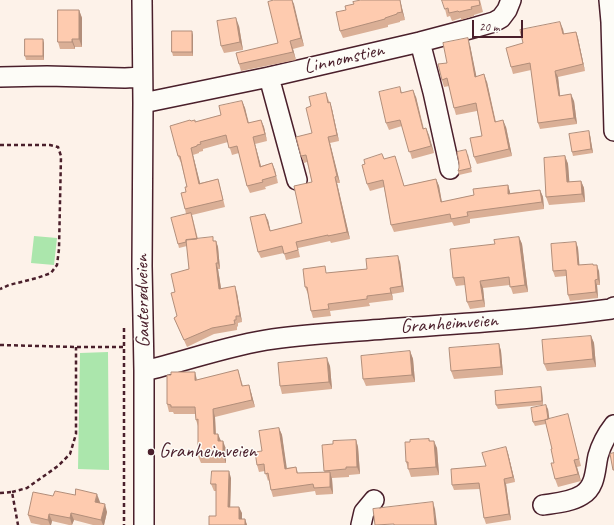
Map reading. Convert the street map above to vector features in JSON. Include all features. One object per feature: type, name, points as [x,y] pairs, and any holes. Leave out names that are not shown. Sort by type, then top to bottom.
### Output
[{"type":"street","name":"Gauterødveien","points":[[142,0],[144,525]]},
{"type":"street","name":"Linnomstien","points":[[143,103],[269,77],[420,42],[494,22],[501,18],[508,10],[512,0]]},
{"type":"street","points":[[609,0],[614,131]]},
{"type":"street","points":[[420,42],[450,169]]},
{"type":"street","points":[[0,77],[142,77]]},
{"type":"street","points":[[269,77],[297,180]]},
{"type":"street","name":"Granheimveien","points":[[144,370],[250,342],[274,338],[498,321],[611,309],[614,306]]},
{"type":"street","points":[[543,505],[566,502],[583,495],[590,488],[595,474],[598,455],[604,440],[614,425]]},
{"type":"street","points":[[361,525],[364,512],[374,500]]},
{"type":"path","points":[[0,145],[50,144],[58,147],[61,156],[59,249],[57,265],[51,273],[9,285],[0,290]]},
{"type":"path","points":[[0,345],[124,347]]},
{"type":"path","points":[[0,493],[12,492],[27,488],[58,466],[70,454],[76,434],[76,347]]},
{"type":"path","points":[[12,492],[18,525]]},
{"type":"green space","points":[[34,236],[57,238],[54,265],[31,263]]},
{"type":"green space","points":[[108,352],[109,470],[78,469],[80,353]]},
{"type":"building","points":[[274,0],[292,0],[301,38],[290,41],[293,52],[239,64],[236,53],[278,43],[268,2]]},
{"type":"building","points":[[361,0],[400,0],[402,12],[385,19],[340,31],[336,12],[346,10],[345,6],[354,4],[353,2]]},
{"type":"building","points":[[442,0],[479,0],[480,5],[471,7],[472,9],[449,13],[448,8],[445,9]]},
{"type":"building","points":[[58,10],[79,10],[79,39],[72,39],[72,42],[58,42]]},
{"type":"building","points":[[236,18],[240,42],[221,46],[217,21]]},
{"type":"building","points":[[560,22],[563,34],[576,32],[583,64],[555,71],[559,96],[571,94],[574,118],[538,123],[530,63],[511,67],[506,48],[523,43],[520,30]]},
{"type":"building","points":[[172,31],[192,31],[192,52],[172,52]]},
{"type":"building","points":[[468,38],[475,77],[484,74],[495,122],[503,120],[509,149],[474,157],[470,138],[482,136],[476,103],[454,108],[447,78],[442,80],[438,64],[447,63],[443,43]]},
{"type":"building","points":[[25,39],[43,39],[43,56],[25,56]]},
{"type":"building","points":[[400,87],[401,93],[413,90],[423,129],[426,128],[431,146],[409,152],[400,120],[386,123],[379,92]]},
{"type":"building","points":[[326,93],[328,103],[330,102],[337,135],[328,137],[347,232],[296,242],[298,250],[284,254],[282,246],[258,252],[250,217],[265,214],[270,231],[302,223],[294,186],[312,182],[306,155],[301,156],[296,137],[312,133],[306,108],[311,106],[309,97]]},
{"type":"building","points":[[242,101],[248,123],[261,120],[265,134],[253,137],[260,167],[272,163],[276,176],[262,180],[263,182],[247,186],[237,146],[229,148],[226,135],[200,142],[201,144],[191,148],[199,184],[218,179],[223,200],[185,209],[181,193],[186,192],[185,187],[187,187],[180,156],[178,156],[170,126],[190,120],[195,120],[195,122],[221,115],[219,106]]},
{"type":"building","points":[[589,131],[591,149],[572,152],[569,134]]},
{"type":"building","points":[[466,150],[471,168],[458,171],[459,163],[457,152]]},
{"type":"building","points":[[382,154],[384,159],[395,156],[404,186],[436,179],[441,202],[474,195],[473,189],[508,185],[508,194],[540,190],[542,202],[467,212],[468,216],[451,219],[450,214],[391,225],[383,180],[367,184],[362,165],[365,164],[364,160]]},
{"type":"building","points":[[565,156],[567,182],[581,181],[582,194],[546,197],[544,158]]},
{"type":"building","points":[[191,213],[197,239],[186,240],[186,242],[178,244],[171,218]]},
{"type":"building","points":[[213,237],[213,241],[216,241],[218,263],[216,263],[219,289],[235,286],[240,316],[236,316],[236,320],[234,320],[235,324],[212,328],[184,340],[174,318],[177,316],[171,293],[175,292],[171,274],[189,269],[186,240]]},
{"type":"building","points":[[519,237],[525,285],[510,287],[509,277],[480,281],[483,300],[467,302],[464,277],[453,278],[450,249],[495,244],[494,240]]},
{"type":"building","points":[[576,242],[578,265],[597,265],[598,279],[595,280],[596,292],[568,295],[566,270],[553,271],[551,244]]},
{"type":"building","points":[[398,256],[402,286],[390,288],[391,293],[367,296],[367,299],[328,304],[329,309],[311,311],[307,287],[305,287],[303,269],[325,266],[326,273],[367,269],[366,259]]},
{"type":"building","points":[[591,336],[593,359],[544,364],[542,340]]},
{"type":"building","points":[[499,344],[501,367],[451,371],[449,348]]},
{"type":"building","points":[[410,351],[412,375],[363,379],[361,356]]},
{"type":"building","points":[[327,358],[329,382],[280,386],[278,363]]},
{"type":"building","points":[[238,370],[242,386],[249,385],[252,400],[213,409],[214,434],[218,434],[218,441],[223,441],[223,456],[198,456],[198,419],[196,420],[195,407],[171,407],[171,405],[167,404],[167,375],[171,375],[171,372],[195,372],[195,380]]},
{"type":"building","points":[[541,387],[542,401],[496,405],[495,391]]},
{"type":"building","points":[[546,405],[548,419],[533,422],[531,408]]},
{"type":"building","points":[[568,414],[579,459],[574,460],[578,474],[555,479],[551,463],[554,463],[552,449],[545,420]]},
{"type":"building","points":[[279,428],[285,469],[296,467],[297,473],[330,472],[330,487],[314,488],[313,484],[271,490],[268,473],[265,474],[264,464],[257,465],[255,452],[262,451],[259,431]]},
{"type":"building","points":[[429,439],[429,441],[434,441],[436,467],[408,469],[408,462],[406,462],[405,442],[410,442],[410,440]]},
{"type":"building","points":[[356,440],[357,467],[346,467],[346,469],[324,471],[322,445],[333,444],[333,441]]},
{"type":"building","points":[[506,447],[513,477],[504,479],[509,514],[484,518],[479,483],[452,485],[451,469],[486,466],[482,453]]},
{"type":"building","points":[[614,453],[614,470],[613,470],[610,454]]},
{"type":"building","points":[[212,471],[229,471],[228,507],[239,507],[239,519],[245,519],[245,525],[209,525],[209,516],[216,516],[216,484],[211,484]]},
{"type":"building","points":[[76,489],[97,494],[95,502],[105,504],[101,520],[71,513],[70,518],[49,514],[48,520],[28,515],[33,492],[53,496],[55,491],[75,495]]},
{"type":"building","points":[[433,502],[435,525],[375,525],[373,509]]},
{"type":"place","name":"Granheimveien","points":[[151,452]]}]
